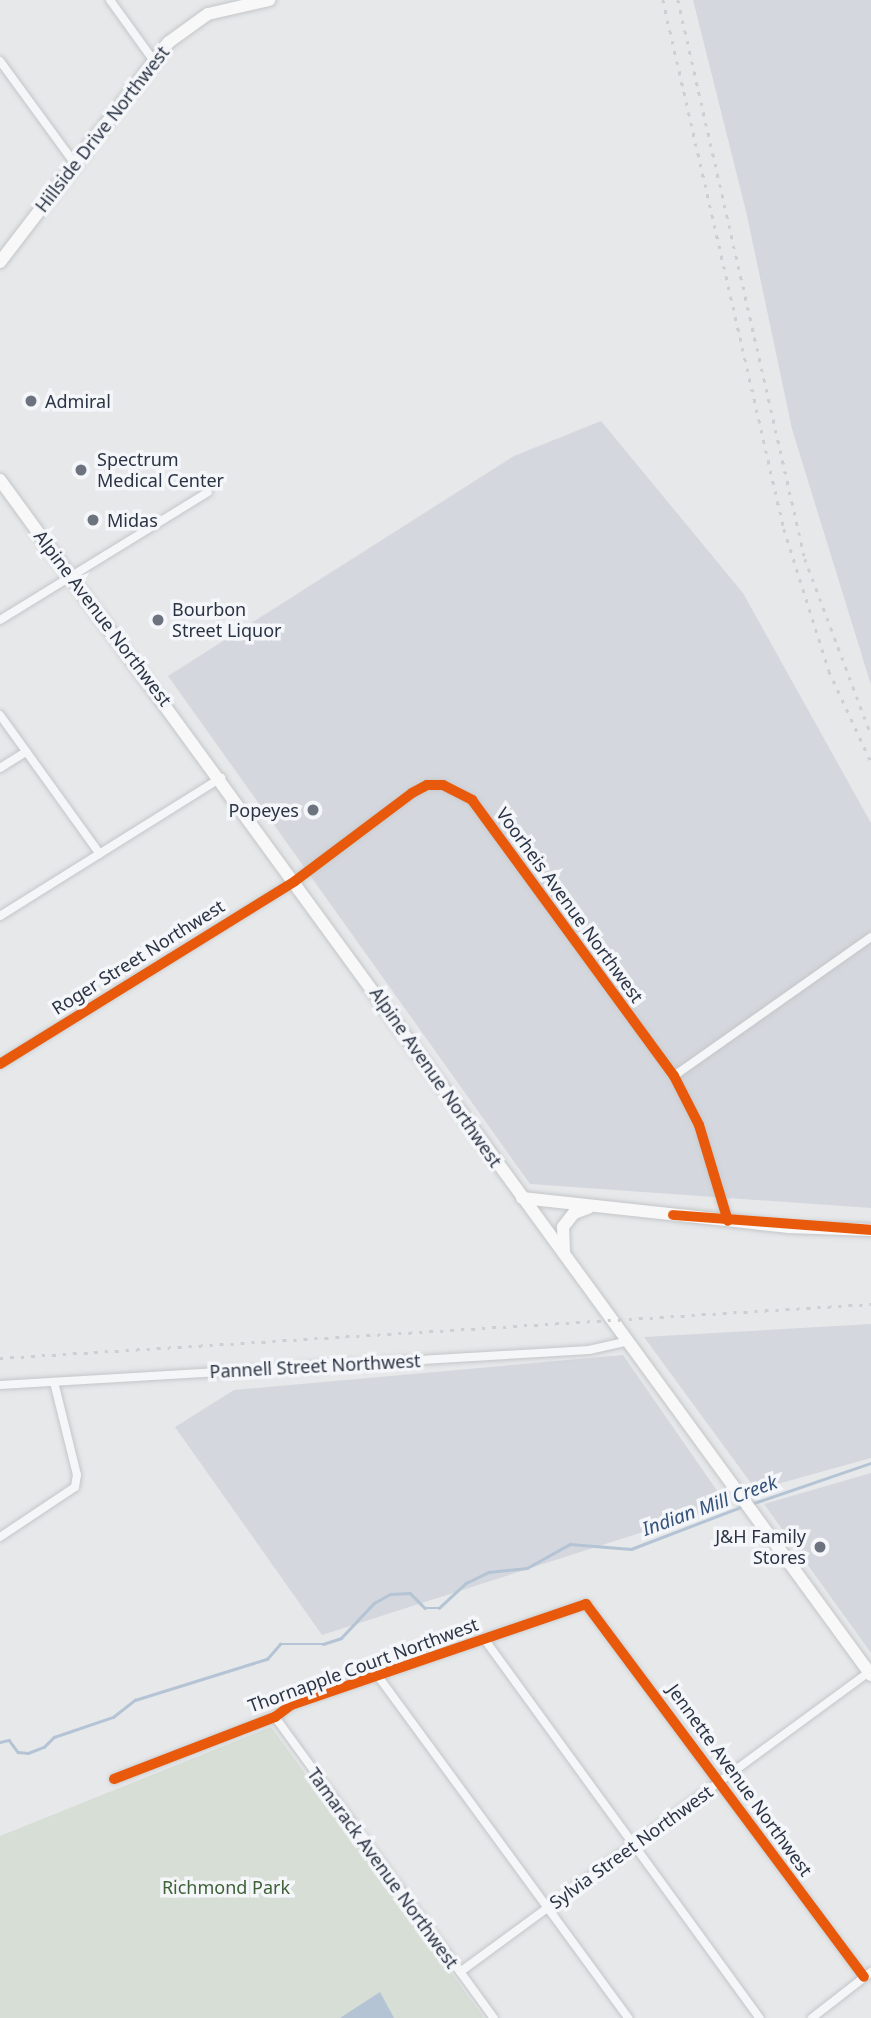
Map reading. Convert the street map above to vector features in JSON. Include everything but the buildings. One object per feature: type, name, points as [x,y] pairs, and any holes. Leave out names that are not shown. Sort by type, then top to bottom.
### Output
[{"type":"main road","name":"Hillside Drive Northwest","points":[[0,262],[154,61],[196,20],[260,0]]},
{"type":"main road","name":"Alpine Avenue Northwest","points":[[0,480],[221,778],[522,1198],[870,1673]]},
{"type":"main road","points":[[522,1198],[728,1221],[871,1230]]},
{"type":"main road","points":[[564,1253],[562,1232],[568,1218],[597,1206]]},
{"type":"street","points":[[110,0],[154,61]]},
{"type":"street","points":[[0,61],[75,164]]},
{"type":"street","points":[[0,620],[208,492]]},
{"type":"street","points":[[0,715],[100,855]]},
{"type":"street","points":[[0,768],[26,752]]},
{"type":"street","points":[[0,916],[221,778]]},
{"type":"street","name":"Voorheis Avenue Northwest","points":[[295,881],[412,793],[427,785],[458,789],[472,800],[674,1076],[699,1125],[728,1221]]},
{"type":"street","name":"Roger Street Northwest","points":[[0,1064],[295,881]]},
{"type":"street","points":[[674,1076],[871,937]]},
{"type":"street","name":"Pannell Street Northwest","points":[[0,1385],[589,1350],[629,1341]]},
{"type":"street","points":[[0,1537],[72,1492],[77,1475],[54,1382]]},
{"type":"street","name":"Thornapple Court Northwest","points":[[114,1779],[275,1717],[291,1705],[586,1604]]},
{"type":"street","name":"Jennette Avenue Northwest","points":[[586,1604],[867,1975]]},
{"type":"street","points":[[485,1640],[760,2018]]},
{"type":"street","name":"Sylvia Street Northwest","points":[[460,1972],[870,1673]]},
{"type":"street","points":[[378,1676],[628,2018]]},
{"type":"street","name":"Tamarack Avenue Northwest","points":[[275,1717],[494,2018]]},
{"type":"street","points":[[812,2018],[867,1975]]},
{"type":"shaded area","points":[[693,0],[871,0],[871,685],[792,429],[746,211]]},
{"type":"shaded area","points":[[601,421],[743,593],[871,823],[871,1208],[530,1184],[168,676],[514,456]]},
{"type":"shaded area","points":[[871,1324],[871,1458],[756,1490],[644,1337]]},
{"type":"shaded area","points":[[623,1355],[727,1505],[322,1635],[175,1427],[234,1390]]},
{"type":"shaded area","points":[[871,1473],[871,1653],[764,1504]]},
{"type":"green space","name":"Richmond Park","points":[[271,1727],[484,2018],[0,2018],[0,1836]]},
{"type":"water","points":[[380,1992],[394,2018],[340,2018]]},
{"type":"waterway","name":"Indian Mill Creek","points":[[751,1504],[871,1463]]},
{"type":"waterway","name":"Indian Mill Creek","points":[[0,1742],[9,1740],[18,1752],[28,1753],[44,1747],[54,1737],[113,1717],[135,1700],[267,1659],[280,1644],[323,1644],[341,1638],[374,1603],[390,1594],[410,1593],[425,1608],[439,1608],[466,1583],[489,1572],[527,1568],[570,1544],[631,1549],[741,1507]]},
{"type":"railway","points":[[663,0],[784,529],[829,671],[871,762]]},
{"type":"railway","points":[[678,0],[805,559],[871,735]]},
{"type":"railway","points":[[0,1358],[871,1304]]},
{"type":"cycle path","points":[[0,1064],[295,881],[412,793],[427,785],[443,785],[472,800],[674,1076],[699,1125],[728,1221]]},
{"type":"cycle path","points":[[673,1215],[871,1230]]},
{"type":"cycle path","points":[[114,1779],[275,1717],[291,1705],[586,1604],[864,1977]]},
{"type":"place","name":"Admiral","points":[[31,401]]},
{"type":"place","name":"Spectrum Medical Center","points":[[81,470]]},
{"type":"place","name":"Midas","points":[[93,520]]},
{"type":"place","name":"Bourbon Street Liquor","points":[[158,620]]},
{"type":"place","name":"Popeyes","points":[[313,810]]},
{"type":"place","name":"J&H Family Stores","points":[[820,1547]]}]
